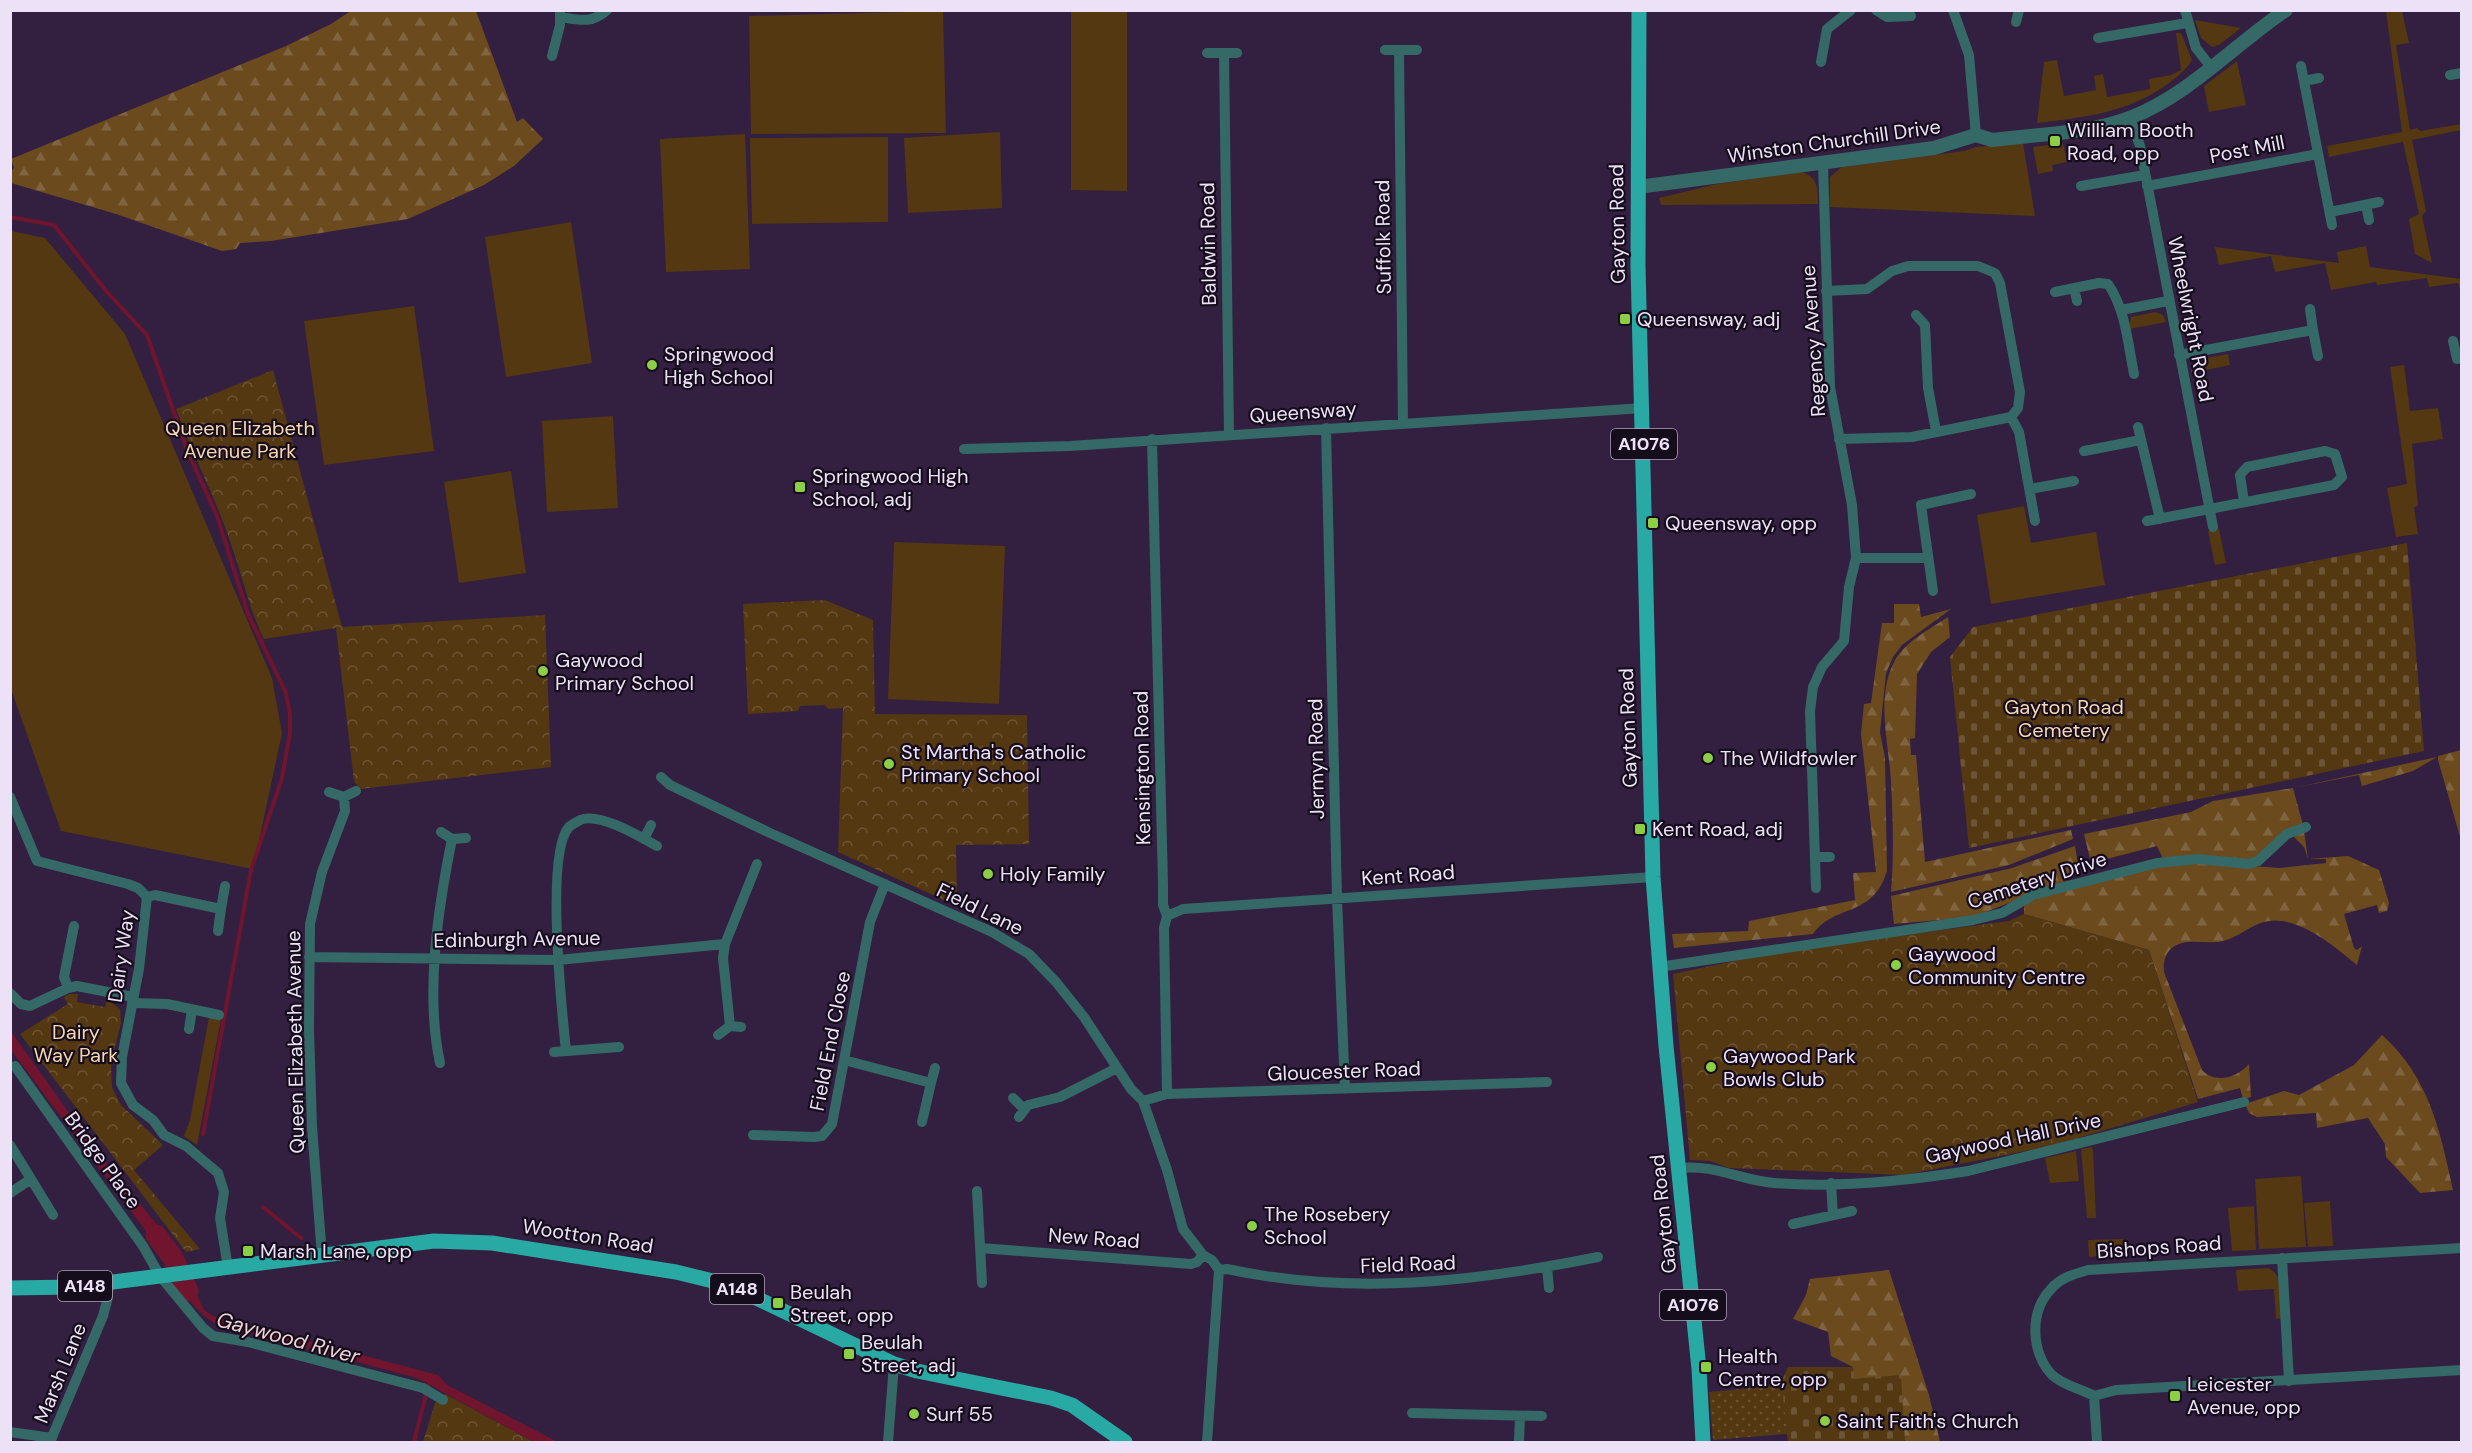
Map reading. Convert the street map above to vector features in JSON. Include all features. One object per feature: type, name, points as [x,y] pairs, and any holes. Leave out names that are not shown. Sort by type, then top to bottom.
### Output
[{"type":"main road","name":"Gayton Road","points":[[1639,10],[1638,188],[1653,877],[1659,967],[1699,1369],[1703,1443]]},
{"type":"main road","name":"Wootton Road","points":[[10,1288],[74,1287],[400,1245],[456,1241],[531,1248],[676,1272],[721,1283],[750,1294],[894,1364],[917,1371],[1051,1398],[1072,1405],[1125,1443]]},
{"type":"street","points":[[552,56],[560,14],[588,21],[599,18],[607,10]]},
{"type":"street","points":[[1821,63],[1827,29],[1851,10]]},
{"type":"street","points":[[1876,10],[1887,17],[1911,16]]},
{"type":"street","points":[[2016,22],[2019,10]]},
{"type":"street","points":[[2185,10],[2196,48],[2211,67]]},
{"type":"street","name":"Winston Churchill Drive","points":[[1638,188],[1934,148],[1976,135],[1992,140],[2098,127],[2130,118],[2170,98],[2286,10]]},
{"type":"street","points":[[1958,13],[1969,56],[1976,135]]},
{"type":"street","points":[[2098,38],[2187,23]]},
{"type":"street","points":[[1385,50],[1417,50]]},
{"type":"street","name":"Suffolk Road","points":[[1399,50],[1403,424]]},
{"type":"street","points":[[1207,53],[1237,53]]},
{"type":"street","name":"Baldwin Road","points":[[1224,53],[1229,435]]},
{"type":"street","points":[[2301,66],[2332,225]]},
{"type":"street","points":[[2304,81],[2319,78]]},
{"type":"street","name":"Wheelwright Road","points":[[2130,118],[2140,146],[2213,527]]},
{"type":"street","name":"Post Mill","points":[[2081,186],[2146,181],[2318,154]]},
{"type":"street","name":"Regency Avenue","points":[[1816,888],[1810,711],[1813,687],[1822,667],[1844,641],[1849,587],[1856,558],[1851,505],[1830,387],[1822,163]]},
{"type":"street","points":[[2330,212],[2379,202]]},
{"type":"street","points":[[2366,205],[2369,220]]},
{"type":"street","points":[[1826,291],[1866,289],[1902,267],[1978,266],[1995,273],[2000,283],[2020,392],[2018,408],[2011,417],[1903,438],[1839,439]]},
{"type":"street","points":[[2055,292],[2099,283],[2108,284],[2121,310],[2134,374]]},
{"type":"street","points":[[2074,288],[2077,301]]},
{"type":"street","points":[[2121,310],[2168,301]]},
{"type":"street","points":[[2310,309],[2318,356]]},
{"type":"street","points":[[1916,315],[1925,325],[1928,388],[1936,431]]},
{"type":"street","points":[[2179,355],[2313,330]]},
{"type":"street","points":[[2454,341],[2457,359],[2462,358]]},
{"type":"street","name":"Queensway","points":[[964,449],[1070,446],[1643,408]]},
{"type":"street","points":[[2011,417],[2019,432],[2035,521]]},
{"type":"street","points":[[2138,427],[2160,519]]},
{"type":"street","name":"Jermyn Road","points":[[1326,428],[1337,898],[1345,1089]]},
{"type":"street","name":"Kensington Road","points":[[1152,439],[1162,884],[1163,905],[1167,916],[1164,928],[1167,1094]]},
{"type":"street","points":[[2084,451],[2142,440]]},
{"type":"street","points":[[2147,521],[2334,485],[2342,477],[2340,464],[2335,454],[2325,452],[2247,467],[2240,475],[2244,502]]},
{"type":"street","points":[[2030,489],[2074,481]]},
{"type":"street","points":[[1933,591],[1921,505],[1971,494]]},
{"type":"street","points":[[1856,558],[1927,558]]},
{"type":"street","name":"Field Lane","points":[[661,777],[670,785],[688,794],[992,932],[1029,954],[1077,1009],[1131,1089],[1143,1101],[1167,1170],[1183,1229],[1203,1255],[1212,1260],[1219,1270]]},
{"type":"street","points":[[329,792],[344,797],[356,791]]},
{"type":"street","name":"Dairy Way","points":[[10,797],[13,813],[37,861],[128,884],[138,888],[147,897],[133,1000],[120,1068],[124,1091],[133,1105],[153,1120],[164,1135],[186,1146],[218,1173],[224,1192],[220,1218],[228,1268]]},
{"type":"street","name":"Queen Elizabeth Avenue","points":[[322,1256],[312,1127],[310,924],[315,898],[342,822],[344,797]]},
{"type":"street","points":[[619,1047],[560,1052],[556,896],[561,846],[568,828],[582,819],[600,818],[657,846]]},
{"type":"street","points":[[644,839],[651,825]]},
{"type":"street","name":"Cemetery Drive","points":[[1659,967],[1973,920],[2002,913],[2033,896],[2177,859],[2249,864],[2258,861],[2287,834],[2307,827]]},
{"type":"street","points":[[441,832],[452,839],[466,838]]},
{"type":"street","points":[[440,1062],[435,1005],[438,908],[452,839]]},
{"type":"street","points":[[1815,857],[1830,857]]},
{"type":"street","points":[[718,1035],[735,1026],[723,958],[725,944],[757,864]]},
{"type":"street","name":"Kent Road","points":[[1167,916],[1183,909],[1653,877]]},
{"type":"street","name":"Field End Close","points":[[753,1135],[822,1136],[832,1124],[870,922],[885,884]]},
{"type":"street","points":[[218,931],[225,886]]},
{"type":"street","points":[[147,897],[155,895],[221,909]]},
{"type":"street","points":[[68,988],[64,977],[74,926]]},
{"type":"street","name":"Edinburgh Avenue","points":[[309,957],[558,960],[725,944]]},
{"type":"street","points":[[10,993],[21,1004],[30,1006],[77,986],[133,1000],[167,1004],[219,1015]]},
{"type":"street","points":[[189,1029],[192,1010]]},
{"type":"street","points":[[844,1060],[931,1083]]},
{"type":"street","name":"Bridge Place","points":[[15,1066],[163,1276],[203,1328],[213,1336],[248,1342],[423,1388],[441,1399]]},
{"type":"street","points":[[922,1122],[935,1068]]},
{"type":"street","points":[[1013,1098],[1021,1113],[1028,1105],[1060,1097],[1117,1068]]},
{"type":"street","name":"Gloucester Road","points":[[1143,1101],[1167,1094],[1547,1082]]},
{"type":"street","name":"Gaywood Hall Drive","points":[[1679,1168],[1705,1166],[1758,1181],[1831,1183],[1938,1176],[1968,1171],[2244,1101]]},
{"type":"street","points":[[10,1145],[53,1215]]},
{"type":"street","points":[[10,1193],[31,1179]]},
{"type":"street","points":[[1831,1183],[1833,1215]]},
{"type":"street","points":[[977,1191],[982,1284]]},
{"type":"street","points":[[1793,1224],[1852,1211]]},
{"type":"street","name":"New Road","points":[[980,1248],[1191,1264],[1203,1255]]},
{"type":"street","name":"Bishops Road","points":[[2094,1396],[2060,1381],[2044,1364],[2038,1351],[2035,1334],[2042,1302],[2051,1288],[2062,1279],[2088,1270],[2462,1248]]},
{"type":"street","name":"Field Road","points":[[1219,1270],[1227,1269],[1299,1281],[1364,1284],[1462,1280],[1547,1268],[1598,1257]]},
{"type":"street","points":[[2282,1258],[2289,1381]]},
{"type":"street","points":[[1547,1268],[1549,1288]]},
{"type":"street","points":[[1207,1443],[1219,1270]]},
{"type":"street","name":"Marsh Lane","points":[[52,1440],[102,1316],[108,1297],[107,1282]]},
{"type":"street","points":[[888,1443],[894,1364]]},
{"type":"street","points":[[2097,1443],[2094,1396],[2116,1390],[2462,1370]]},
{"type":"street","points":[[1412,1413],[1542,1416]]},
{"type":"street","points":[[1519,1443],[1520,1416]]},
{"type":"street","points":[[10,1432],[52,1440]]},
{"type":"green space","points":[[352,10],[476,11],[517,122],[523,118],[543,139],[514,166],[484,185],[408,219],[271,241],[240,243],[236,249],[222,251],[116,214],[11,183],[11,171],[14,168],[11,159],[286,46],[331,24]]},
{"type":"green space","points":[[943,11],[946,133],[751,134],[749,16]]},
{"type":"green space","points":[[1071,11],[1127,11],[1127,191],[1071,190]]},
{"type":"green space","points":[[2386,11],[2402,11],[2409,43],[2396,45],[2410,130],[2417,128],[2420,131],[2461,124],[2461,130],[2412,140],[2426,211],[2422,216],[2432,263],[2415,254],[2409,219],[2419,214],[2403,142],[2329,157],[2327,146],[2402,132]]},
{"type":"green space","points":[[2195,20],[2241,28],[2219,45],[2212,47],[2201,38]]},
{"type":"green space","points":[[2176,33],[2181,33],[2192,60],[2179,75],[2154,93],[2106,112],[2037,123],[2044,62],[2057,60],[2064,96],[2096,90],[2094,76],[2103,74],[2107,97],[2150,89],[2149,79],[2171,75],[2181,70]]},
{"type":"green space","points":[[2237,61],[2246,105],[2209,112],[2204,86]]},
{"type":"green space","points":[[1000,132],[1002,208],[908,213],[904,138]]},
{"type":"green space","points":[[745,134],[750,269],[666,272],[660,139]]},
{"type":"green space","points":[[888,137],[888,222],[752,224],[750,138]]},
{"type":"green space","points":[[2023,143],[2035,216],[1830,207],[1830,177],[1842,167],[1964,151],[1976,147]]},
{"type":"green space","points":[[2063,143],[2067,162],[2052,165],[2053,171],[2038,174],[2033,147]]},
{"type":"green space","points":[[1801,172],[1814,180],[1818,204],[1661,205],[1659,198],[1717,184]]},
{"type":"green space","points":[[571,222],[592,363],[506,377],[485,237]]},
{"type":"green space","points":[[11,231],[45,238],[125,334],[272,678],[282,733],[253,869],[61,831],[11,689]]},
{"type":"green space","points":[[2366,246],[2370,267],[2461,279],[2461,293],[2458,283],[2429,287],[2427,278],[2377,285],[2376,282],[2331,290],[2325,263],[2275,272],[2271,256],[2219,265],[2215,247],[2339,263],[2337,252]]},
{"type":"green space","points":[[414,306],[434,451],[324,465],[304,321]]},
{"type":"green space","points":[[2155,312],[2163,315],[2166,322],[2129,329],[2131,317]]},
{"type":"green space","points":[[2228,354],[2230,365],[2191,373],[2191,366],[2196,360]]},
{"type":"green space","points":[[2404,365],[2410,411],[2438,408],[2443,439],[2412,444],[2418,506],[2414,507],[2418,534],[2396,537],[2387,488],[2407,484],[2390,367]]},
{"type":"green space","name":"Queen Elizabeth Avenue Park","points":[[273,370],[342,627],[545,615],[551,767],[360,789],[354,781],[336,628],[264,639],[250,605],[226,530],[176,409]]},
{"type":"green space","points":[[613,416],[618,508],[547,512],[542,421]]},
{"type":"green space","points":[[511,471],[526,573],[459,583],[444,482]]},
{"type":"green space","points":[[2024,506],[2031,543],[2096,532],[2105,585],[1991,604],[1977,515]]},
{"type":"green space","points":[[2219,529],[2226,563],[2215,565],[2208,531]]},
{"type":"green space","points":[[894,542],[1005,546],[999,704],[888,699]]},
{"type":"green space","name":"Gayton Road Cemetery","points":[[2407,543],[2424,751],[1969,848],[1950,657],[1973,627]]},
{"type":"green space","name":"St Martha's Catholic Primary School","points":[[825,600],[873,620],[875,714],[1027,715],[1029,844],[956,845],[957,906],[838,852],[843,708],[828,709],[825,705],[800,706],[798,711],[748,714],[743,604]]},
{"type":"green space","points":[[1894,604],[1919,604],[1921,617],[1951,609],[1902,645],[1893,657],[1886,673],[1880,732],[1885,758],[1887,871],[1880,886],[1863,904],[1822,924],[1813,934],[1674,948],[1672,934],[1748,931],[1749,921],[1855,900],[1853,873],[1876,872],[1861,734],[1864,704],[1871,703],[1882,623],[1894,623]]},
{"type":"green space","points":[[1948,617],[1950,637],[1931,652],[1917,674],[1915,738],[1910,739],[1911,755],[1916,755],[1925,862],[2071,830],[2073,839],[2009,865],[1891,892],[1893,824],[1884,705],[1889,674],[1895,660],[1905,647]]},
{"type":"green space","points":[[2462,750],[2461,840],[2438,756]]},
{"type":"green space","points":[[2437,757],[2413,771],[2362,786],[2359,775],[2293,788]]},
{"type":"green space","points":[[2293,788],[2303,825],[2254,859],[2163,859],[2157,846],[2091,863],[2084,834],[2191,812],[2213,801]]},
{"type":"green space","points":[[2304,831],[2308,859],[2304,847],[2294,837]]},
{"type":"green space","points":[[2075,846],[2079,870],[2068,880],[1973,917],[1894,924],[1891,896],[2012,868]]},
{"type":"green space","points":[[2348,856],[2379,870],[2389,903],[2387,911],[2379,913],[2377,905],[2344,914],[2354,948],[2357,950],[2362,946],[2357,965],[2313,933],[2293,924],[2273,920],[2258,924],[2223,941],[2179,944],[2170,949],[2165,958],[2164,972],[2202,1070],[2213,1077],[2226,1078],[2238,1073],[2249,1064],[2251,1097],[2243,1099],[2240,1088],[2198,1099],[2149,950],[2024,914],[2024,905],[2034,899],[2177,861],[2280,868],[2326,863],[2326,859],[2308,859]]},
{"type":"green space","points":[[2024,914],[2149,950],[2198,1102],[2055,1145],[1904,1175],[1729,1168],[1710,1161],[1690,1160],[1673,974],[1776,952],[2009,921]]},
{"type":"green space","name":"Dairy Way Park","points":[[69,994],[78,994],[77,1002],[105,1007],[107,999],[120,1009],[121,1023],[111,1063],[112,1088],[121,1105],[163,1145],[134,1170],[200,1249],[186,1252],[20,1034],[68,1004],[64,997]]},
{"type":"green space","points":[[209,1017],[221,1019],[197,1145],[184,1136],[190,1120]]},
{"type":"green space","points":[[2382,1035],[2398,1051],[2422,1087],[2437,1126],[2453,1190],[2420,1193],[2386,1157],[2385,1144],[2368,1118],[2317,1128],[2316,1113],[2257,1117],[2249,1113],[2245,1104],[2284,1091],[2299,1095],[2354,1065]]},
{"type":"green space","points":[[2092,1147],[2096,1218],[2087,1218],[2081,1149]]},
{"type":"green space","points":[[2076,1151],[2079,1181],[2050,1183],[2045,1158]]},
{"type":"green space","points":[[2301,1176],[2306,1247],[2259,1249],[2255,1179]]},
{"type":"green space","points":[[2330,1201],[2333,1246],[2308,1247],[2304,1203]]},
{"type":"green space","points":[[2254,1206],[2256,1250],[2232,1251],[2228,1208]]},
{"type":"green space","points":[[2123,1239],[2124,1258],[2089,1257],[2088,1240]]},
{"type":"green space","points":[[2268,1268],[2277,1276],[2280,1283],[2284,1318],[2276,1319],[2274,1289],[2238,1291],[2236,1270]]},
{"type":"green space","points":[[1889,1270],[1929,1395],[1940,1442],[1905,1442],[1903,1428],[1853,1379],[1853,1367],[1831,1356],[1828,1332],[1793,1319],[1806,1295],[1810,1279]]},
{"type":"green space","points":[[1788,1367],[1853,1367],[1854,1379],[1901,1375],[1905,1442],[1788,1442],[1780,1385]]},
{"type":"green space","points":[[1782,1385],[1787,1434],[1713,1440],[1709,1392]]},
{"type":"green space","points":[[445,1394],[534,1442],[423,1442],[435,1403]]},
{"type":"water","points":[[10,1030],[89,1141],[176,1248],[180,1257],[166,1258],[11,1050]]},
{"type":"water","points":[[188,1276],[204,1310],[213,1316],[438,1375],[447,1385],[558,1442],[534,1442],[417,1378],[218,1325],[193,1305],[177,1277]]},
{"type":"waterway","points":[[10,107],[10,156]]},
{"type":"waterway","points":[[10,217],[54,225],[106,291],[147,335],[187,450],[217,516],[248,614],[286,693],[290,733],[282,778],[251,870],[203,1134]]},
{"type":"waterway","points":[[263,1207],[301,1238]]},
{"type":"waterway","name":"Gaywood River","points":[[156,1235],[173,1258],[188,1291]]},
{"type":"waterway","points":[[414,1442],[430,1379]]},
{"type":"place","name":"William Booth Road, opp","points":[[2055,141]]},
{"type":"place","name":"Queensway, adj","points":[[1625,319]]},
{"type":"place","name":"Springwood High School","points":[[652,365]]},
{"type":"place","name":"Springwood High School, adj","points":[[800,487]]},
{"type":"place","name":"Queensway, opp","points":[[1653,523]]},
{"type":"place","name":"Gaywood Primary School","points":[[543,671]]},
{"type":"place","name":"The Wildfowler","points":[[1708,758]]},
{"type":"place","name":"St Martha's Catholic Primary School","points":[[889,764]]},
{"type":"place","name":"Kent Road, adj","points":[[1640,829]]},
{"type":"place","name":"Holy Family","points":[[988,874]]},
{"type":"place","name":"Gaywood Community Centre","points":[[1896,965]]},
{"type":"place","name":"Gaywood Park Bowls Club","points":[[1711,1067]]},
{"type":"place","name":"The Rosebery School","points":[[1252,1226]]},
{"type":"place","name":"Marsh Lane, opp","points":[[248,1251]]},
{"type":"place","name":"Beulah Street, opp","points":[[778,1303]]},
{"type":"place","name":"Beulah Street, adj","points":[[849,1354]]},
{"type":"place","name":"Health Centre, opp","points":[[1706,1367]]},
{"type":"place","name":"Leicester Avenue, opp","points":[[2175,1396]]},
{"type":"place","name":"Surf 55","points":[[914,1414]]},
{"type":"place","name":"Saint Faith's Church","points":[[1825,1421]]}]
